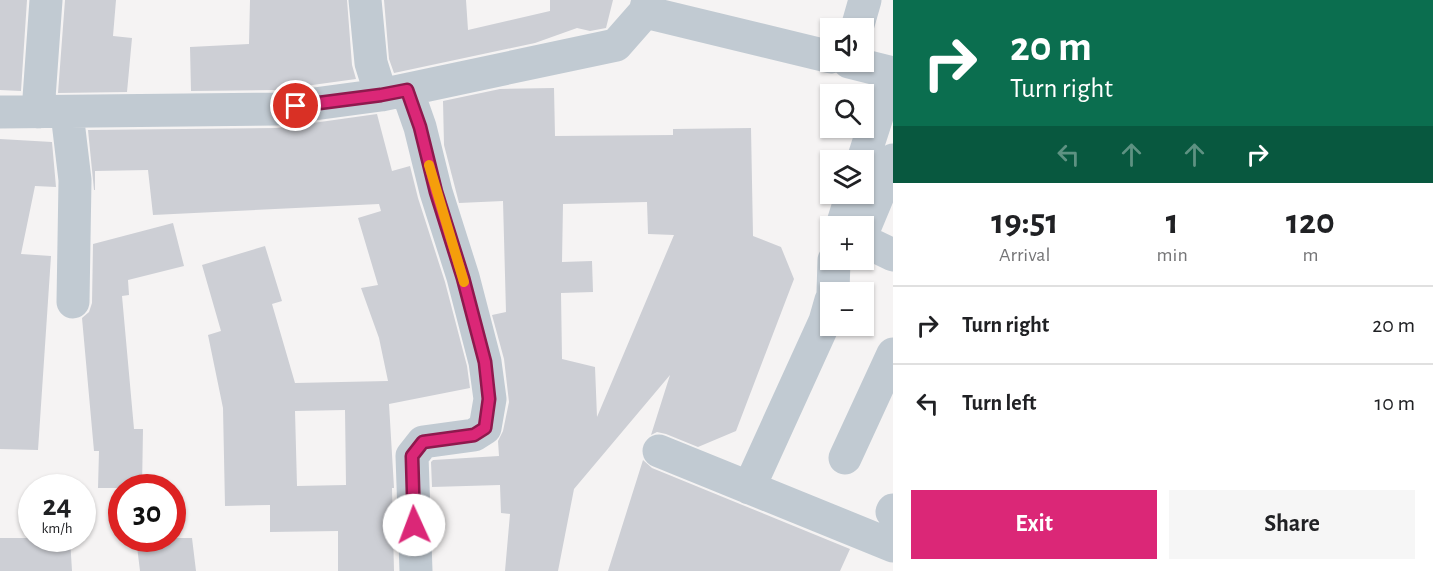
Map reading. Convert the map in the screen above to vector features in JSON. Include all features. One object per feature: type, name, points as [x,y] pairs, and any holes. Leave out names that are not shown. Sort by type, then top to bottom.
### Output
[{"type":"street","points":[[46,0],[53,112],[75,180],[73,302]]},
{"type":"street","points":[[365,0],[371,63],[420,127],[436,192],[463,278],[485,362],[489,399],[485,428],[474,435],[423,442],[412,456],[416,571]]},
{"type":"street","points":[[860,18],[865,0]]},
{"type":"street","points":[[0,112],[277,109],[394,92],[616,45],[647,6],[820,54]]},
{"type":"street","points":[[866,150],[892,73],[874,68]]},
{"type":"street","points":[[869,216],[893,160]]},
{"type":"street","points":[[874,246],[893,255]]},
{"type":"street","points":[[749,488],[820,332]]},
{"type":"street","points":[[845,458],[893,354]]},
{"type":"street","points":[[659,451],[893,546]]},
{"type":"building","points":[[0,0],[27,0],[21,91],[0,90]]},
{"type":"building","points":[[65,0],[116,0],[113,36],[132,38],[127,92],[58,93]]},
{"type":"building","points":[[250,0],[347,0],[352,65],[356,79],[276,90],[191,91],[190,47],[249,44]]},
{"type":"building","points":[[384,0],[466,0],[468,30],[550,11],[550,0],[613,0],[606,28],[590,31],[577,28],[535,43],[394,73],[389,59]]},
{"type":"building","points":[[554,88],[555,136],[673,135],[673,129],[751,128],[753,236],[781,247],[794,279],[736,431],[698,447],[666,434],[657,432],[651,435],[670,375],[574,489],[558,571],[505,571],[510,514],[501,513],[500,485],[432,487],[431,462],[433,460],[499,456],[498,441],[503,431],[509,402],[504,359],[492,315],[506,312],[503,201],[459,203],[444,145],[443,101],[500,89]],"holes":[[[647,202],[648,234],[674,235],[597,417],[595,367],[562,359],[561,293],[593,292],[592,261],[562,262],[563,204]]]},
{"type":"building","points":[[377,114],[392,171],[410,166],[445,282],[467,366],[470,388],[389,404],[394,488],[392,488],[394,571],[338,571],[338,531],[270,532],[270,505],[225,506],[223,408],[208,335],[221,331],[202,265],[265,246],[282,301],[272,304],[295,383],[388,381],[379,338],[361,288],[378,285],[358,218],[381,211],[379,204],[153,215],[148,170],[95,171],[94,190],[88,130],[277,128]],"holes":[[[345,410],[346,485],[297,486],[295,411]]]},
{"type":"building","points":[[0,139],[52,142],[56,187],[35,186],[21,254],[51,256],[38,450],[0,449]]},
{"type":"building","points":[[173,223],[184,266],[128,280],[129,295],[122,296],[134,429],[143,429],[142,474],[108,474],[108,488],[98,488],[99,451],[94,451],[82,318],[89,312],[92,303],[93,244]]},
{"type":"building","points":[[643,460],[652,468],[850,549],[840,571],[608,571]]},
{"type":"building","points":[[0,538],[18,538],[18,552],[71,552],[72,571],[0,571]]},
{"type":"building","points":[[186,538],[192,538],[196,571],[140,571],[138,552],[186,552]]},
{"type":"slow traffic","points":[[429,165],[464,282]]},
{"type":"route","points":[[296,106],[407,90],[420,127],[436,192],[463,278],[485,362],[489,399],[485,428],[474,435],[423,442],[412,456],[414,525]]}]
